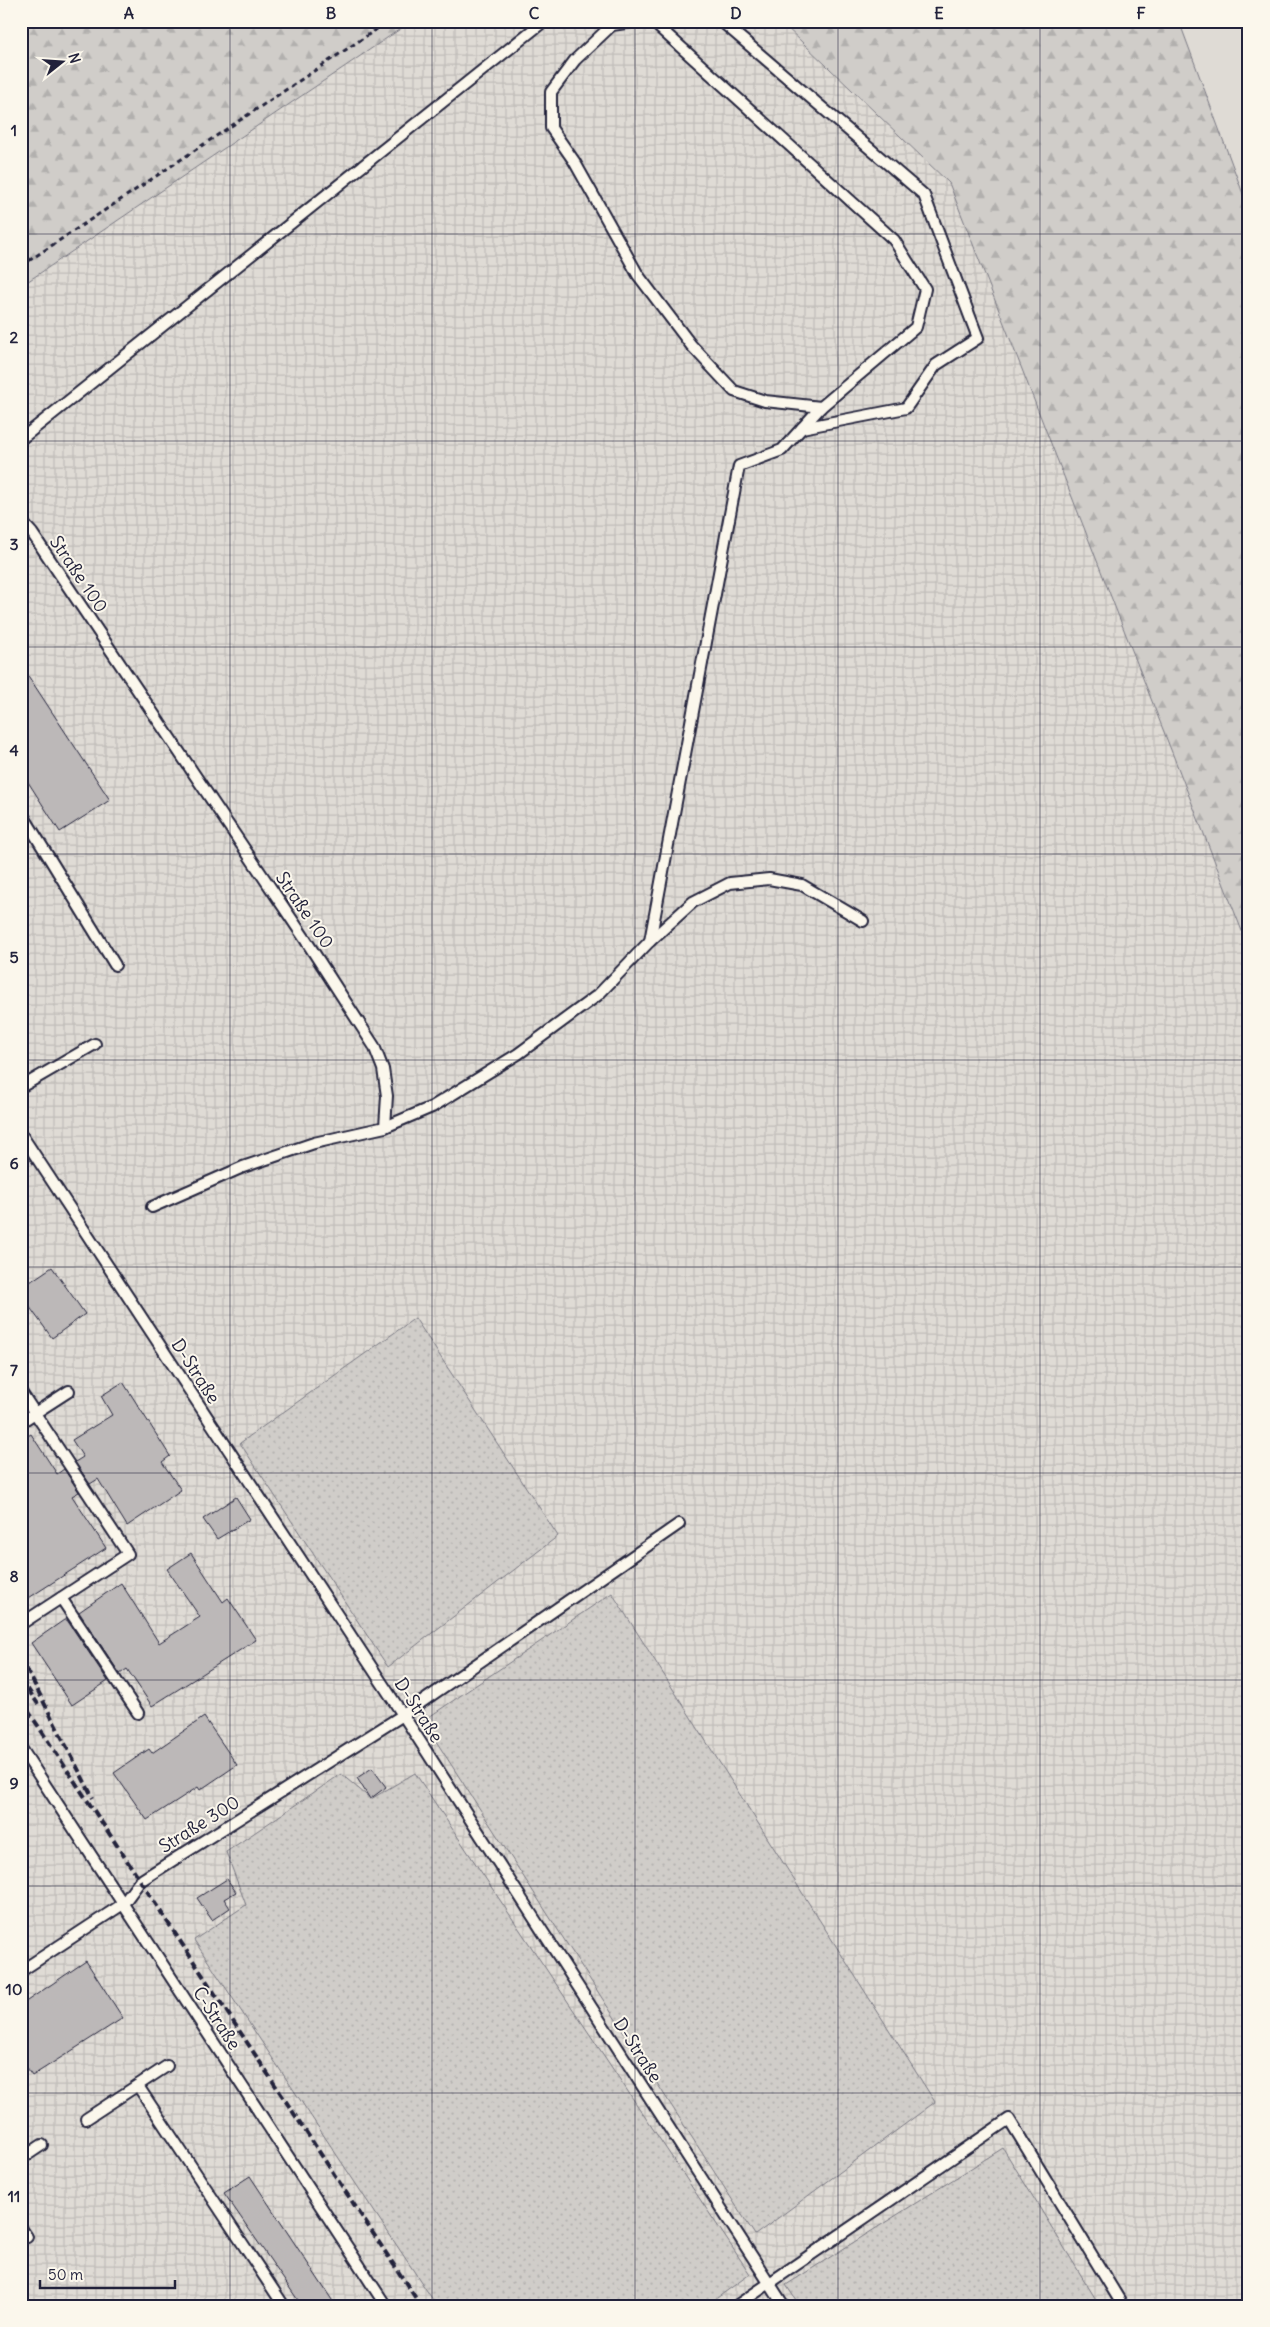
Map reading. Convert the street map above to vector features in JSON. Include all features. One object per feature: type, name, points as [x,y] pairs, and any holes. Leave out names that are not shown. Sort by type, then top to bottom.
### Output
[{"type":"lane","points":[[21,439],[544,21]]},
{"type":"lane","points":[[639,21],[612,25],[574,60],[551,92],[551,128],[574,161],[638,276],[691,346],[734,391],[765,401],[821,407]]},
{"type":"lane","points":[[650,942],[739,466],[782,450],[821,407],[916,327],[925,289],[894,240],[652,21]]},
{"type":"lane","points":[[721,21],[924,195],[978,338],[936,365],[906,408],[802,428]]},
{"type":"lane","name":"Straße 100","points":[[21,520],[37,540],[305,939],[374,1046],[385,1078],[387,1096],[385,1127]]},
{"type":"lane","points":[[21,812],[116,965]]},
{"type":"lane","points":[[152,1207],[243,1167],[314,1143],[385,1127],[432,1107],[518,1054],[598,995],[693,902],[730,883],[768,880],[802,885],[863,920]]},
{"type":"lane","points":[[21,1087],[95,1044]]},
{"type":"lane","name":"D-Straße","points":[[23,1139],[403,1714],[784,2306]]},
{"type":"lane","points":[[21,1422],[69,1390]]},
{"type":"lane","points":[[21,1392],[128,1554],[21,1624]]},
{"type":"lane","name":"Straße 300","points":[[21,1971],[124,1904],[140,1881],[403,1714],[679,1524]]},
{"type":"lane","points":[[61,1598],[138,1713]]},
{"type":"lane","name":"C-Straße","points":[[21,1748],[386,2306]]},
{"type":"lane","points":[[86,2119],[167,2066]]},
{"type":"lane","points":[[138,2086],[284,2306]]},
{"type":"lane","points":[[736,2306],[768,2282],[1009,2118],[1123,2306]]},
{"type":"lane","points":[[21,2159],[42,2145]]},
{"type":"path","points":[[21,266],[389,21]]},
{"type":"shaded area","points":[[412,21],[780,21],[949,183],[1249,949],[1249,2306],[21,2306],[21,286]]},
{"type":"shaded area","points":[[1179,21],[1249,21],[1249,210],[1244,197]]},
{"type":"green space","points":[[21,21],[412,21],[21,286]]},
{"type":"green space","points":[[780,21],[1179,21],[1249,210],[1249,949],[949,183]]},
{"type":"green space","points":[[415,1318],[558,1536],[388,1667],[240,1443]]},
{"type":"green space","points":[[612,1593],[935,2102],[755,2235],[423,1721]]},
{"type":"green space","points":[[415,1773],[750,2274],[706,2306],[437,2306],[194,1940],[246,1905],[226,1852],[341,1774],[371,1799]]},
{"type":"green space","points":[[1003,2148],[1100,2306],[800,2306],[786,2285]]},
{"type":"building","points":[[21,665],[110,800],[60,832],[21,771]]},
{"type":"building","points":[[52,1267],[85,1314],[52,1338],[21,1295],[21,1288]]},
{"type":"building","points":[[123,1382],[170,1456],[162,1462],[181,1490],[127,1526],[98,1479],[90,1484],[75,1462],[83,1457],[72,1440],[112,1415],[101,1396]]},
{"type":"building","points":[[31,1434],[57,1474],[64,1469],[79,1492],[72,1496],[106,1548],[21,1603],[21,1440]]},
{"type":"building","points":[[236,1497],[250,1519],[217,1539],[203,1519]]},
{"type":"building","points":[[191,1553],[223,1602],[228,1598],[256,1640],[152,1706],[127,1669],[120,1674],[79,1612],[121,1583],[159,1643],[200,1617],[167,1569]]},
{"type":"building","points":[[64,1620],[67,1620],[108,1681],[72,1705],[31,1643]]},
{"type":"building","points":[[204,1717],[237,1765],[200,1790],[198,1787],[147,1820],[114,1773],[149,1749],[152,1753]]},
{"type":"building","points":[[372,1768],[386,1787],[370,1799],[357,1778]]},
{"type":"building","points":[[227,1879],[236,1892],[224,1899],[230,1908],[212,1920],[197,1898]]},
{"type":"building","points":[[86,1961],[123,2018],[32,2076],[21,2060],[21,2005]]},
{"type":"building","points":[[250,2176],[336,2306],[302,2306],[224,2193]]},
{"type":"railway","points":[[1244,21],[1249,34]]},
{"type":"railway","points":[[21,1658],[93,1798]]},
{"type":"railway","points":[[21,1679],[38,1704]]},
{"type":"railway","points":[[21,1700],[421,2306]]},
{"type":"railway","points":[[21,2294],[29,2306]]}]
